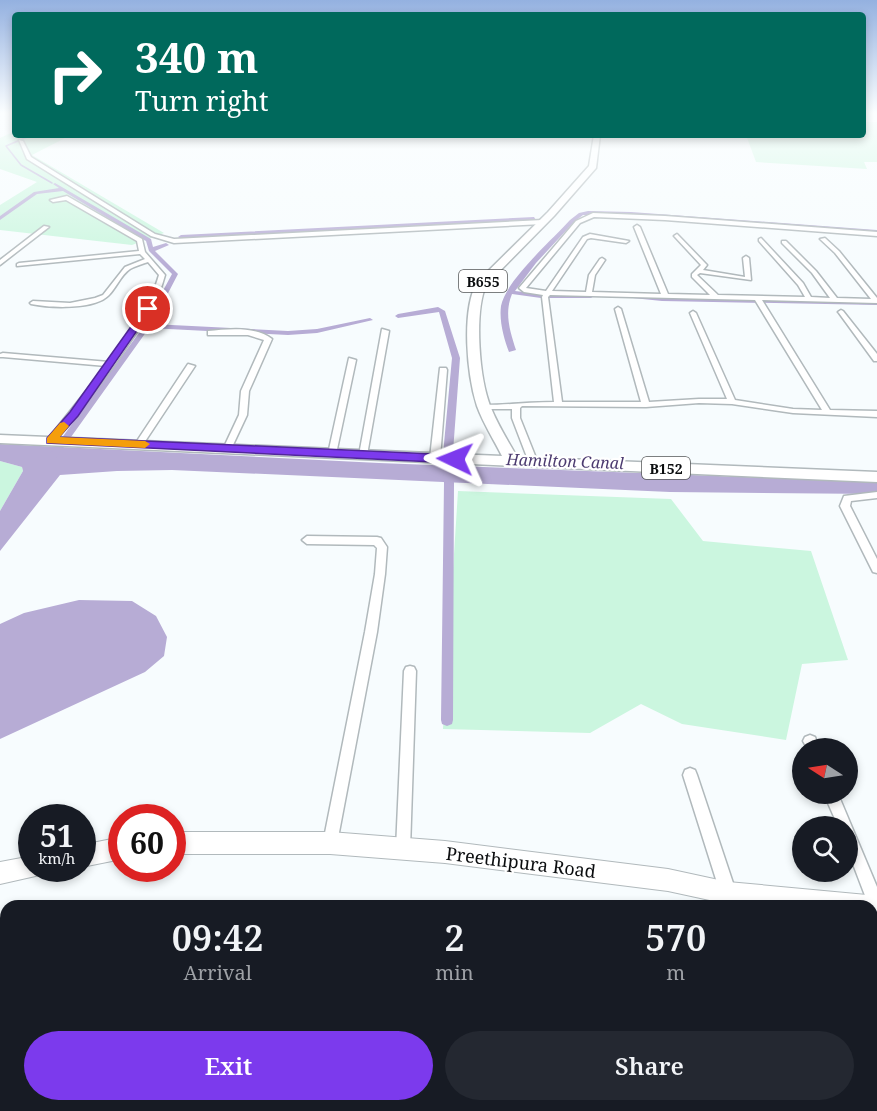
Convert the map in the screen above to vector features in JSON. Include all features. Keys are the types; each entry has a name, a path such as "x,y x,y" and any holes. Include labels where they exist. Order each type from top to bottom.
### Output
{"main road":[{"name":"B655","path":"512,461 484,407 481,394 472,313 474,295 481,284 539,226 593,165"},
{"name":"B152","path":"0,439 228,447 332,454 877,477"}],"street":[{"path":"40,165 153,235 174,241 515,224 539,226"},
{"path":"52,441 140,322 162,282 162,275 142,252 140,240 119,231 87,210 75,206 67,198 53,200"},
{"path":"876,301 758,300 588,293 546,295 522,288 578,222 593,215 665,218 877,234"},
{"path":"0,263 4,257 46,227"},
{"path":"637,227 665,295"},
{"path":"558,404 546,295 585,238 590,236 626,241"},
{"path":"677,236 704,265 694,275 716,297"},
{"path":"823,239 837,252 876,301"},
{"path":"761,240 801,284 809,299"},
{"path":"784,243 814,272 834,299"},
{"path":"18,264 142,252"},
{"path":"700,271 749,279 746,258"},
{"path":"33,303 71,304 100,298 105,296 127,268 149,260"},
{"path":"588,293 592,275 602,260"},
{"path":"758,300 828,413"},
{"path":"618,309 646,405"},
{"path":"841,312 877,359"},
{"path":"693,313 732,402"},
{"path":"363,455 385,331"},
{"path":"211,333 254,334 268,339 245,391 243,415 228,447"},
{"path":"3,355 110,364"},
{"path":"332,454 352,360"},
{"path":"139,444 191,366"},
{"path":"436,458 443,370"},
{"path":"484,407 516,406 526,403 646,405 699,401 732,402 793,411 877,414"},
{"path":"516,406 516,418 533,463"},
{"path":"877,495 847,498 845,506 877,569"},
{"path":"307,540 377,541 382,547 371,632 330,843"},
{"path":"403,849 410,671"},
{"path":"690,775 728,893"},
{"name":"Preethipura Road","path":"186,843 330,843 403,849 669,880 728,893 803,900"},
{"path":"858,859 874,900"},
{"path":"0,873 18,870"}],"green space":[{"path":"0,165 49,165 164,233 132,245 0,230 0,205 37,182 0,169"},
{"path":"801,165 865,165 867,169"},
{"path":"0,461 22,467 23,471 0,511"},
{"path":"458,491 671,499 703,541 811,551 848,660 802,664 786,740 682,724 641,704 590,733 443,729"}],"shaded area":[{"path":"0,444 379,463 877,482 877,494 670,492 172,470 117,471 60,475 0,551 0,511 23,471 22,467 0,461"},
{"path":"79,600 132,601 156,616 167,637 164,656 145,672 0,739 0,624 24,613"}],"waterway":[{"path":"21,165 52,183"},
{"path":"55,184 64,189"},
{"path":"0,218 36,193 64,189"},
{"path":"64,189 149,240 151,250"},
{"path":"512,350 504,316 508,296 534,262 581,214 631,214 877,232"},
{"path":"181,237 534,219"},
{"path":"151,250 166,245"},
{"path":"147,326 175,274 151,250"},
{"path":"511,292 541,296 591,296"},
{"path":"625,296 662,299 877,303"},
{"path":"398,316 438,309 442,311 456,358 447,465 449,483 447,720"},
{"path":"147,326 288,333 317,331 370,320"},
{"path":"53,456 147,326"}],"slow traffic":[{"path":"64,426 51,441 145,444"}],"route":[{"path":"148,309 74,414 51,441 228,447 455,459"}],"water label":[{"name":"Hamilton Canal","path":"565,461"}]}
